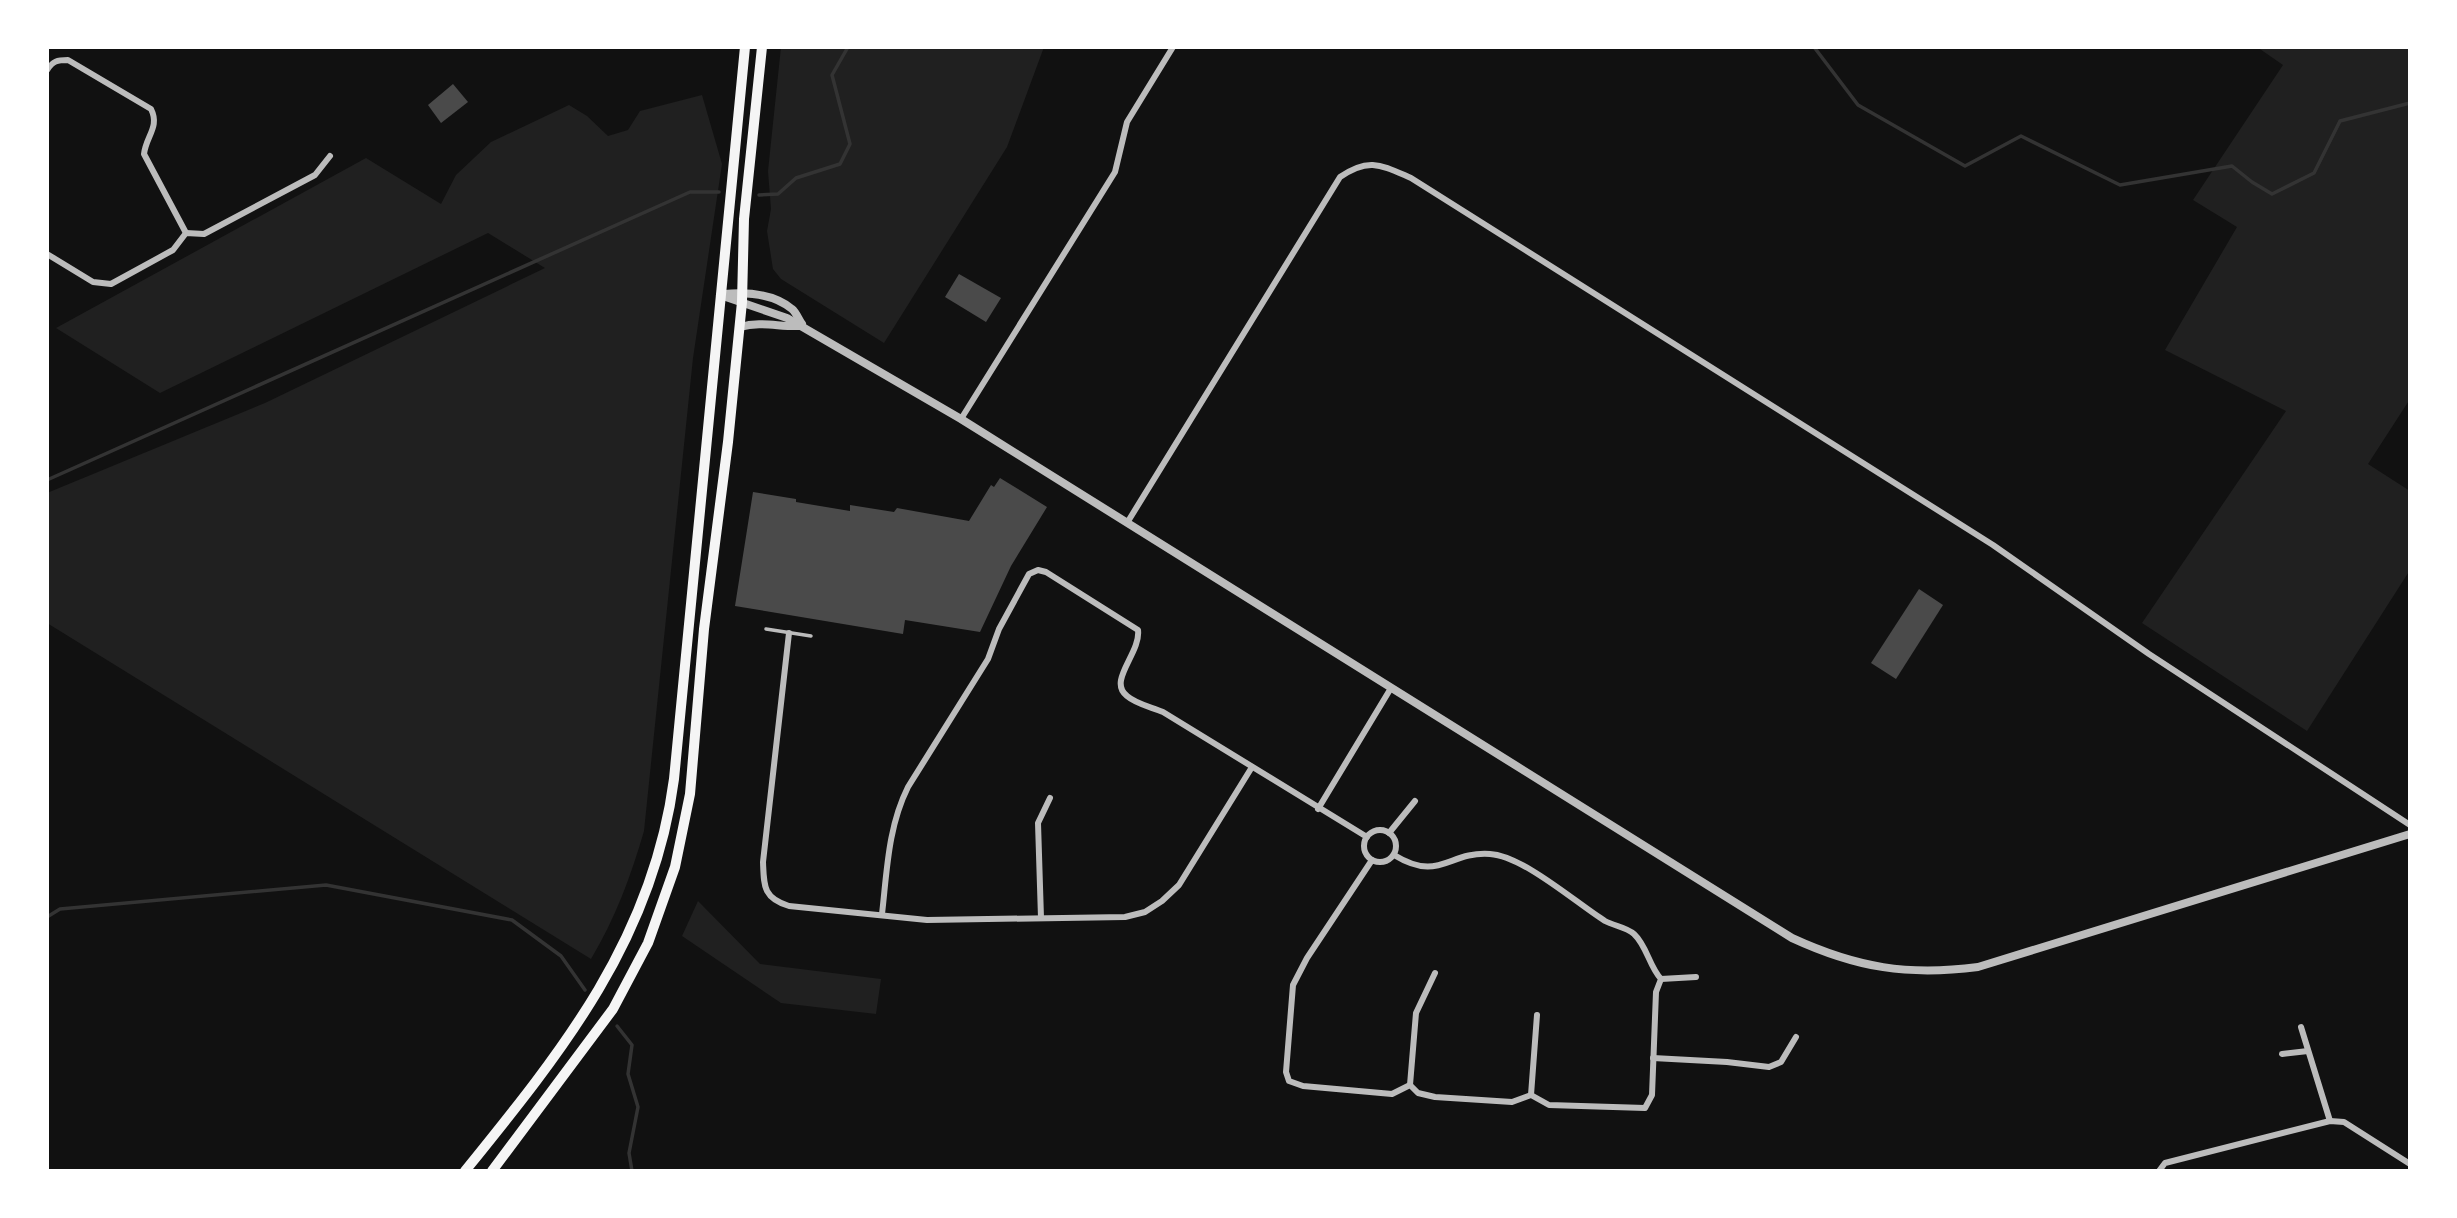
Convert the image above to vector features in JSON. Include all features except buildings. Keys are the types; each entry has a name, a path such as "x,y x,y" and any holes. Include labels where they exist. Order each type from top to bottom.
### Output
{"main road":[{"path":"465,1171 553,1060 589,1007 632,925 659,854 672,798 745,47"},
{"path":"492,1171 613,1009 648,943 675,867 690,794 704,629 740,327 744,219 762,47"}],"street":[{"path":"961,419 1115,172 1127,122 1173,47"},
{"path":"47,71 51,64 58,60 68,60 152,109 156,118 155,128 145,146 144,154 186,233"},
{"path":"186,233 204,234 315,174 330,156"},
{"path":"1127,523 1340,177 1357,165 1382,165 1411,178 1993,545 2149,654 2410,825"},
{"path":"47,254 93,282 111,284 173,250 186,233"},
{"path":"720,295 764,296 792,309 803,326 961,419 1793,938 1858,964 1942,972 1978,967 2410,834"},
{"path":"740,327 759,323 784,327 803,326"},
{"path":"882,914 892,827 898,807 988,659 999,629 1029,574 1038,569 1138,630 1136,649 1119,683 1129,698 1163,712 1367,837"},
{"path":"789,633 763,862 767,893 776,902 789,906 927,920 1125,918 1145,912 1179,885 1252,767"},
{"path":"1318,809 1391,688"},
{"path":"1041,918 1038,823 1050,798"},
{"path":"1389,833 1415,801"},
{"path":"1375,831 1389,833 1395,840 1394,855 1386,861 1372,860 1365,852 1364,842 1367,837 1375,831"},
{"path":"1394,855 1415,866 1426,868 1482,854 1513,859 1608,923 1633,933 1661,979"},
{"path":"1372,860 1307,958 1293,985 1286,1072 1289,1081 1303,1086 1392,1094 1410,1085"},
{"path":"1435,973 1416,1013 1410,1085 1418,1093 1435,1097 1512,1102 1531,1095 1549,1105 1637,1109 1644,1108 1652,1095 1656,992 1661,979"},
{"path":"1661,979 1696,977"},
{"path":"1531,1095 1536,1015"},
{"path":"2301,1027 2330,1121"},
{"path":"1653,1058 1769,1067 1781,1062 1796,1037"},
{"path":"2282,1054 2308,1051"},
{"path":"2159,1171 2165,1163 2330,1121 2344,1122 2410,1164"}],"lane":[{"path":"766,629 811,636"}],"shaded area":[{"path":"781,47 1044,47 1007,147 884,343 781,279 773,269 767,231 771,209 768,171"},
{"path":"2257,47 2410,47 2410,399 2368,464 2410,491 2410,570 2307,731 2142,623 2286,411 2165,350 2237,227 2193,200 2283,65"},
{"path":"702,95 722,164 693,358 644,831 622,897 591,959 47,623 47,493 265,403 545,268 488,233 160,393 56,328 366,158 441,204 456,175 491,142 569,105 587,116 608,136 628,130 640,111"},
{"path":"698,901 760,964 881,979 876,1014 781,1003 682,936"}],"waterway":[{"path":"759,195 778,194 796,178 840,164 850,144 832,75 848,47"},
{"path":"1814,47 1858,105 1965,166 2021,136 2120,185 2232,166 2272,194 2314,173 2340,121 2410,103"},
{"path":"47,480 690,192 719,192"},
{"path":"47,917 60,909 326,885 512,920 561,956 585,990"},
{"path":"617,1026 632,1045 628,1074 638,1107 629,1153 632,1171"}]}
